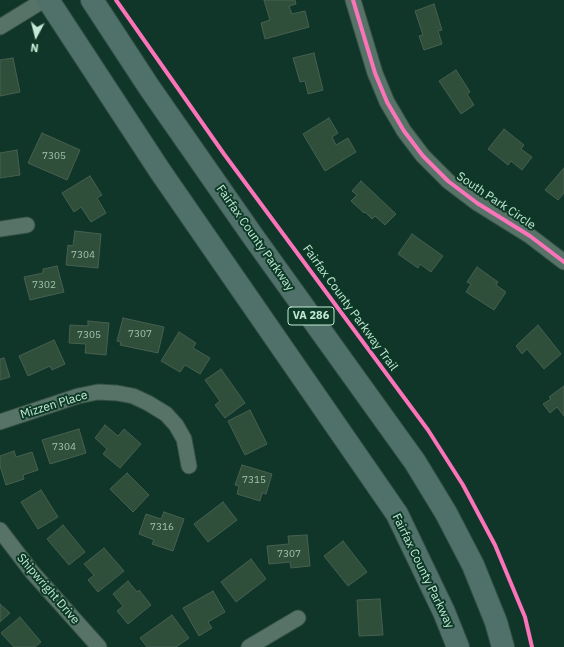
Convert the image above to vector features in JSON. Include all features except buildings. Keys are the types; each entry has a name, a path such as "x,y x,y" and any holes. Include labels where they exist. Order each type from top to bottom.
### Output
{"highway":[{"name":"Fairfax County Parkway","path":"48,0 160,171 397,514 444,612 458,647"},
{"name":"Fairfax County Parkway","path":"92,0 149,87 248,229 415,462 446,513 474,565 503,647"}],"street":[{"path":"0,27 44,0"},
{"name":"South Park Circle","path":"353,0 375,72 387,102 404,131 424,156 448,180 465,194 530,236 564,262"},
{"path":"0,230 27,225"},
{"name":"Mizzen Place","path":"0,422 78,396 98,392 133,396 154,406 166,414 176,425 184,439 189,466"},
{"name":"Shipwright Drive","path":"0,530 32,572 99,647"},
{"path":"249,647 298,618"}],"cycle path":[{"name":"Fairfax County Parkway Trail","path":"116,0 224,154 428,430 463,485 495,545 525,617 532,647"},
{"path":"353,0 375,73 387,102 404,131 423,156 448,181 477,203 530,236 564,262"}]}
